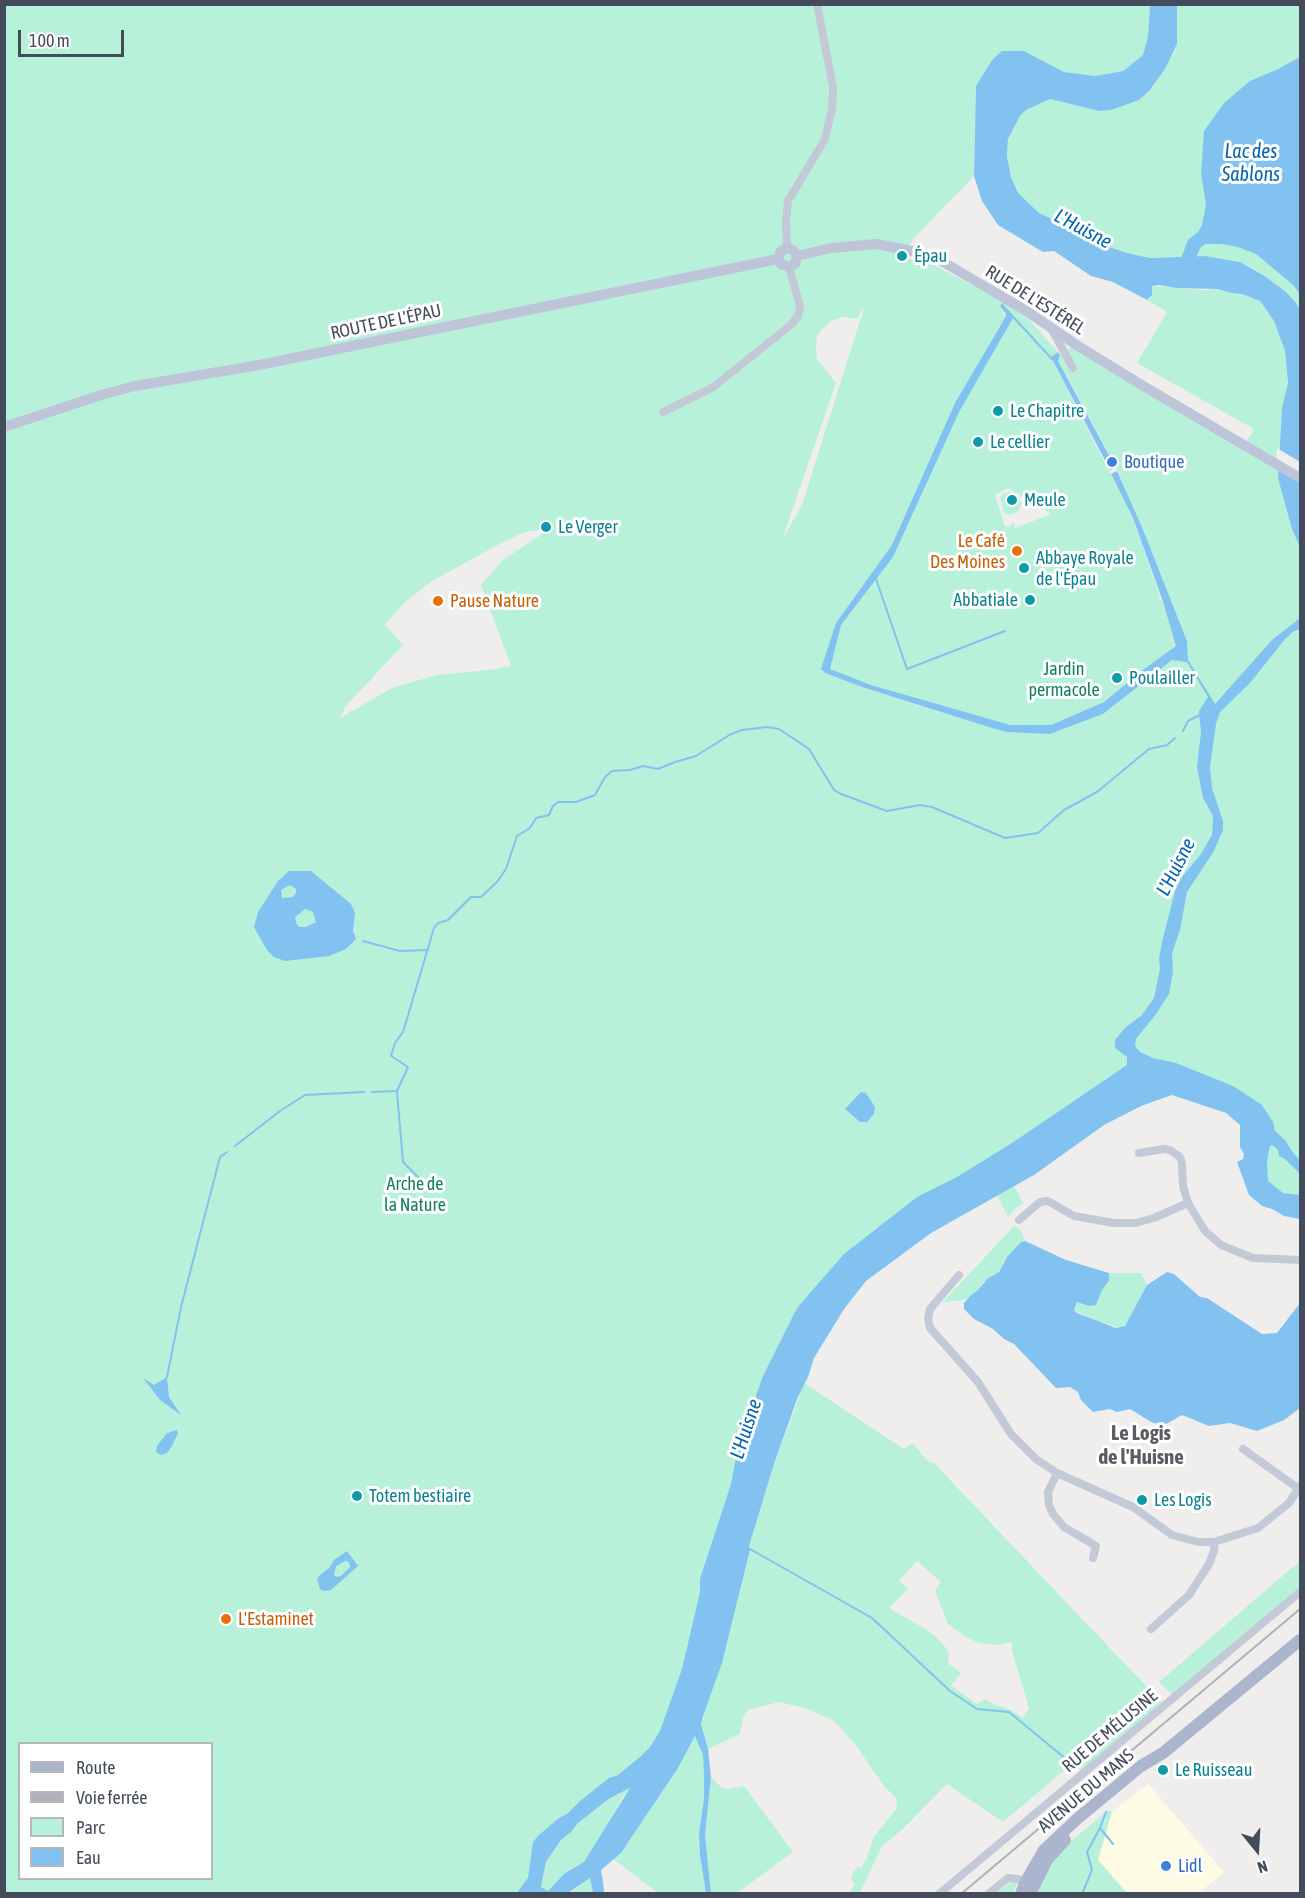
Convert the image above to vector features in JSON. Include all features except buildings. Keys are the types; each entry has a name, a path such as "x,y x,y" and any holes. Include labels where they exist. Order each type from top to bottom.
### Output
{"main road":[{"name":"AVENUE DU MANS","path":"1025,1890 1058,1847 1150,1769 1163,1753 1300,1640"}],"street":[{"path":"787,248 788,201 825,139 832,109 833,87 818,4"},
{"name":"RUE DE L'ESTÉREL","path":"797,256 831,248 876,244 938,259 1025,310 1084,350 1300,478"},
{"path":"787,248 793,249 797,256 795,264 789,267 781,264 778,259 781,250 787,248"},
{"name":"ROUTE DE L'ÉPAU","path":"4,428 119,390 259,365 778,259"},
{"path":"663,412 711,388 792,324 798,316 800,306 789,267"},
{"path":"1050,327 1073,368"},
{"path":"1139,1153 1164,1149 1180,1157 1183,1186 1188,1203 1205,1232 1221,1245 1253,1258 1300,1260"},
{"path":"1019,1220 1040,1202 1048,1201 1074,1216 1114,1223 1135,1223 1154,1218 1188,1203"},
{"path":"959,1275 930,1309 928,1319 930,1328 978,1382 1011,1434 1036,1459 1057,1473 1133,1507 1172,1535 1198,1542 1214,1542 1258,1528 1289,1503 1300,1488 1243,1449"},
{"path":"1057,1473 1048,1492 1053,1514 1064,1527 1096,1546 1093,1558"},
{"path":"1151,1629 1189,1595 1209,1564 1214,1551 1214,1542"},
{"name":"RUE DE MÉLUSINE","path":"939,1893 1300,1592"},
{"path":"988,1893 1008,1878 1018,1879 1025,1890"}],"shaded area":[{"path":"1148,1784 1224,1872 1199,1893 1127,1893 1098,1860 1112,1812"}],"green space":[{"name":"Arche de la Nature","path":"5,5 1150,5 1148,36 1143,55 1123,71 1095,76 1064,72 1024,51 992,60 976,86 974,176 916,236 900,257 934,265 1002,301 1000,306 1006,318 991,343 1013,318 1003,305 1006,302 1024,314 1058,352 1051,357 1133,518 1176,647 1144,669 1104,702 1051,725 1007,725 871,685 832,671 825,673 995,729 1050,734 1103,714 1172,660 1179,660 1187,641 1142,527 1116,468 1114,465 1110,467 1107,461 1111,458 1058,361 1058,357 1075,344 1244,445 1254,429 1137,363 1167,312 1147,300 1151,298 1152,286 1218,289 1260,301 1274,321 1285,351 1300,521 1300,1205 1270,1199 1256,1126 1184,1087 1092,1112 820,1310 684,1713 621,1782 556,1836 531,1893 5,1894","holes":["864,308 802,505 782,540 836,383 817,359 817,337 831,321 842,317 858,319","1008,488 1039,506 1051,514 1015,528 1013,523 1008,527 1005,526 995,495","551,528 503,560 481,585 511,666 437,675 392,688 340,718 345,707 403,645 385,625 404,603 432,581 507,540 525,532"]},
{"path":"1177,5 1300,5 1300,310 1286,292 1265,275 1240,262 1205,256 1150,258 1098,243 1039,213 1018,193 1011,177 1007,156 1008,139 1020,116 1026,110 1050,99 1099,111 1139,100 1149,91 1177,44"},
{"path":"1010,492 1019,497 1021,506 1017,512 1009,515 1004,513 1000,497"},
{"path":"1014,1186 1023,1203 1008,1217 997,1195"},
{"path":"1014,1226 1020,1229 1025,1241 1021,1242 1004,1261 999,1272 982,1283 978,1290 967,1299 942,1303"},
{"path":"1109,1273 1141,1273 1147,1285 1125,1326 1120,1328 1092,1319 1074,1310 1077,1301 1089,1306 1096,1305 1102,1290 1109,1281"},
{"path":"804,1383 904,1449 912,1443 930,1463 933,1462 1163,1704 1081,1771 1078,1766 1067,1768 1003,1822 947,1784 904,1828 882,1846 859,1894 849,1893 855,1885 851,1879 853,1873 858,1867 861,1868 867,1858 873,1838 896,1809 897,1799 883,1785 855,1744 834,1721 808,1709 779,1702 748,1710 743,1718 740,1734 708,1749 701,1724 722,1663 750,1551 749,1546 774,1464","holes":["917,1561 941,1582 935,1591 948,1624 979,1643 996,1645 1012,1642 1012,1651 1029,1708 1023,1718 985,1699 977,1704 951,1686 961,1673 948,1663 949,1654 946,1648 924,1628 889,1608 908,1589 899,1581"]},
{"path":"1300,1561 1300,1588 1173,1695 1159,1682"},
{"path":"697,1736 703,1755 704,1765 704,1798 699,1833 706,1893 658,1893 613,1859 621,1853 678,1768"},
{"path":"711,1777 722,1788 744,1786 793,1852 737,1893 711,1893 705,1835"},
{"path":"630,1788 622,1798 608,1827 583,1863 565,1873 548,1891 541,1887 546,1862 561,1840 578,1823 610,1798"},
{"path":"1108,1810 1112,1812 1098,1860 1127,1893 1037,1894 1047,1871 1070,1842"},
{"path":"590,1877 593,1893 568,1894 577,1888"},
{"path":"1014,1880 1017,1884 1013,1893 995,1894"}],"water":[{"path":"1150,5 1177,5 1177,44 1165,69 1149,91 1139,100 1111,110 1099,111 1050,99 1026,110 1020,116 1008,139 1007,156 1011,177 1018,193 1039,213 1095,239 1098,243 1150,258 1205,256 1240,262 1265,276 1296,303 1300,310 1300,547 1292,529 1278,478 1282,408 1288,383 1285,351 1274,321 1260,301 1218,289 1176,288 1159,285 1152,286 1152,295 1147,300 1113,282 1091,276 1054,251 1043,252 998,225 982,201 974,176 976,86 992,60 1002,51 1024,51 1064,72 1095,76 1123,71 1143,55 1148,36"},
{"name":"Lac des Sablons","path":"1300,57 1300,294 1293,285 1256,254 1238,247 1222,244 1194,244 1193,242 1202,225 1206,205 1201,173 1204,131 1224,103 1250,81"},
{"name":"L'Huisne","path":"1004,301 1006,302 1003,305 1013,318 959,412 893,557 841,625 830,669 871,685 1010,725 1051,725 1104,702 1176,646 1133,518 1111,474 1117,471 1187,641 1188,660 1215,704 1272,640 1300,618 1300,629 1285,639 1250,683 1220,712 1210,767 1212,788 1223,821 1223,830 1214,851 1187,892 1180,930 1172,953 1173,972 1169,994 1136,1039 1135,1046 1140,1052 1153,1058 1176,1063 1233,1086 1262,1105 1273,1122 1275,1131 1300,1160 1300,1174 1279,1156 1275,1147 1270,1146 1267,1161 1268,1181 1283,1193 1300,1195 1300,1219 1284,1216 1262,1206 1249,1195 1237,1162 1243,1159 1244,1154 1240,1147 1240,1125 1226,1113 1172,1095 1141,1106 1104,1125 1034,1175 931,1233 866,1281 844,1309 814,1358 797,1399 749,1546 750,1550 722,1663 703,1716 701,1724 708,1749 711,1777 705,1835 711,1893 706,1893 700,1855 699,1833 704,1798 704,1774 703,1755 695,1736 678,1768 621,1853 601,1870 603,1893 593,1893 590,1878 568,1893 516,1894 528,1878 533,1842 539,1835 609,1778 618,1775 640,1757 650,1747 660,1731 682,1669 700,1592 700,1579 731,1484 738,1447 763,1376 797,1308 844,1254 917,1197 957,1177 1012,1143 1127,1065 1127,1057 1115,1048 1115,1040 1126,1027 1142,1015 1154,998 1162,942 1175,891 1181,878 1201,854 1212,835 1213,816 1203,798 1197,767 1201,732 1199,711 1208,697 1187,662 1172,660 1103,714 1050,734 1007,732 995,729 862,687 825,673 821,669 836,623 892,545 955,403 1005,318 1006,314 1000,306","holes":["630,1788 584,1862 565,1873 548,1891 541,1887 546,1862 561,1840 578,1823 610,1798"]},
{"path":"1058,352 1060,355 1058,361 1111,459 1107,461 1110,467 1114,465 1116,468 1110,470 1051,357"},
{"path":"289,871 311,871 351,904 355,913 353,931 356,939 346,949 329,956 285,961 274,957 267,950 254,927 258,912 278,881","holes":["290,885 296,889 296,893 293,897 282,898 281,890","305,909 313,912 316,922 306,927 299,927 295,917"]},
{"path":"861,1092 866,1093 875,1107 874,1114 867,1122 860,1122 845,1109"},
{"path":"1025,1241 1066,1260 1109,1273 1109,1281 1102,1290 1096,1305 1089,1306 1077,1302 1074,1310 1116,1328 1125,1326 1147,1285 1167,1272 1174,1274 1200,1297 1207,1298 1262,1334 1277,1333 1300,1303 1300,1408 1284,1420 1257,1431 1230,1423 1209,1426 1182,1415 1166,1424 1153,1423 1130,1409 1117,1412 1110,1409 1093,1412 1081,1400 1078,1392 1070,1387 1056,1388 1014,1344 974,1319 964,1309 964,1303 970,1296 987,1279 999,1272 1007,1257 1021,1242"},
{"path":"167,1377 169,1397 181,1415 160,1400 143,1378 154,1385"},
{"path":"177,1430 178,1433 167,1453 161,1455 156,1452 157,1446 167,1433"},
{"path":"347,1551 358,1566 331,1590 324,1591 320,1589 317,1579 334,1560","holes":["345,1561 349,1562 350,1567 341,1576 336,1577 334,1575 336,1566"]}],"pier":[{"path":"1277,448 1300,462 1300,482 1276,468"}],"waterway":[{"path":"1184,270 1194,244 1208,233"},
{"path":"1003,306 1052,359"},
{"path":"876,579 907,669 1005,631"},
{"path":"1183,731 1188,721 1202,714"},
{"path":"372,1092 397,1091 408,1067 391,1056 395,1043 403,1032 434,928 438,923 448,920 471,897 481,897 497,882 506,869 517,836 530,828 536,818 549,815 553,806 558,802 576,802 595,795 605,777 612,771 630,770 643,766 658,769 696,756 731,734 742,730 767,727 779,729 809,749 834,790 841,794 887,811 920,805 932,807 1005,838 1038,833 1064,810 1097,792 1149,749 1167,745 1175,738"},
{"path":"363,941 400,951 428,950"},
{"path":"235,1146 305,1095 364,1092"},
{"path":"397,1092 403,1162 419,1178"},
{"path":"167,1377 181,1307 220,1157 227,1152"},
{"path":"750,1549 872,1618 950,1691 977,1709 1009,1712 1072,1764"},
{"path":"1106,1812 1100,1828 1113,1844"},
{"path":"1082,1894 1092,1870 1087,1852 1100,1828"}],"railway":[{"path":"961,1894 1300,1609"}],"place":[{"name":"Épau","path":"902,256"},
{"name":"Le Chapitre","path":"998,411"},
{"name":"Le cellier","path":"978,442"},
{"name":"Boutique","path":"1112,462"},
{"name":"Meule","path":"1012,500"},
{"name":"Le Verger","path":"546,527"},
{"name":"Le Café Des Moines","path":"1017,551"},
{"name":"Abbaye Royale de l'Épau","path":"1024,568"},
{"name":"Abbatiale","path":"1030,600"},
{"name":"Pause Nature","path":"438,601"},
{"name":"Poulailler","path":"1117,678"},
{"name":"Totem bestiaire","path":"357,1496"},
{"name":"Les Logis","path":"1142,1500"},
{"name":"L'Estaminet","path":"226,1619"},
{"name":"Le Ruisseau","path":"1163,1770"},
{"name":"Lidl","path":"1166,1866"}],"district":[{"name":"Le Logis de l'Huisne","path":"1141,1445"}],"park label":[{"name":"Jardin permacole","path":"1064,679"}]}
